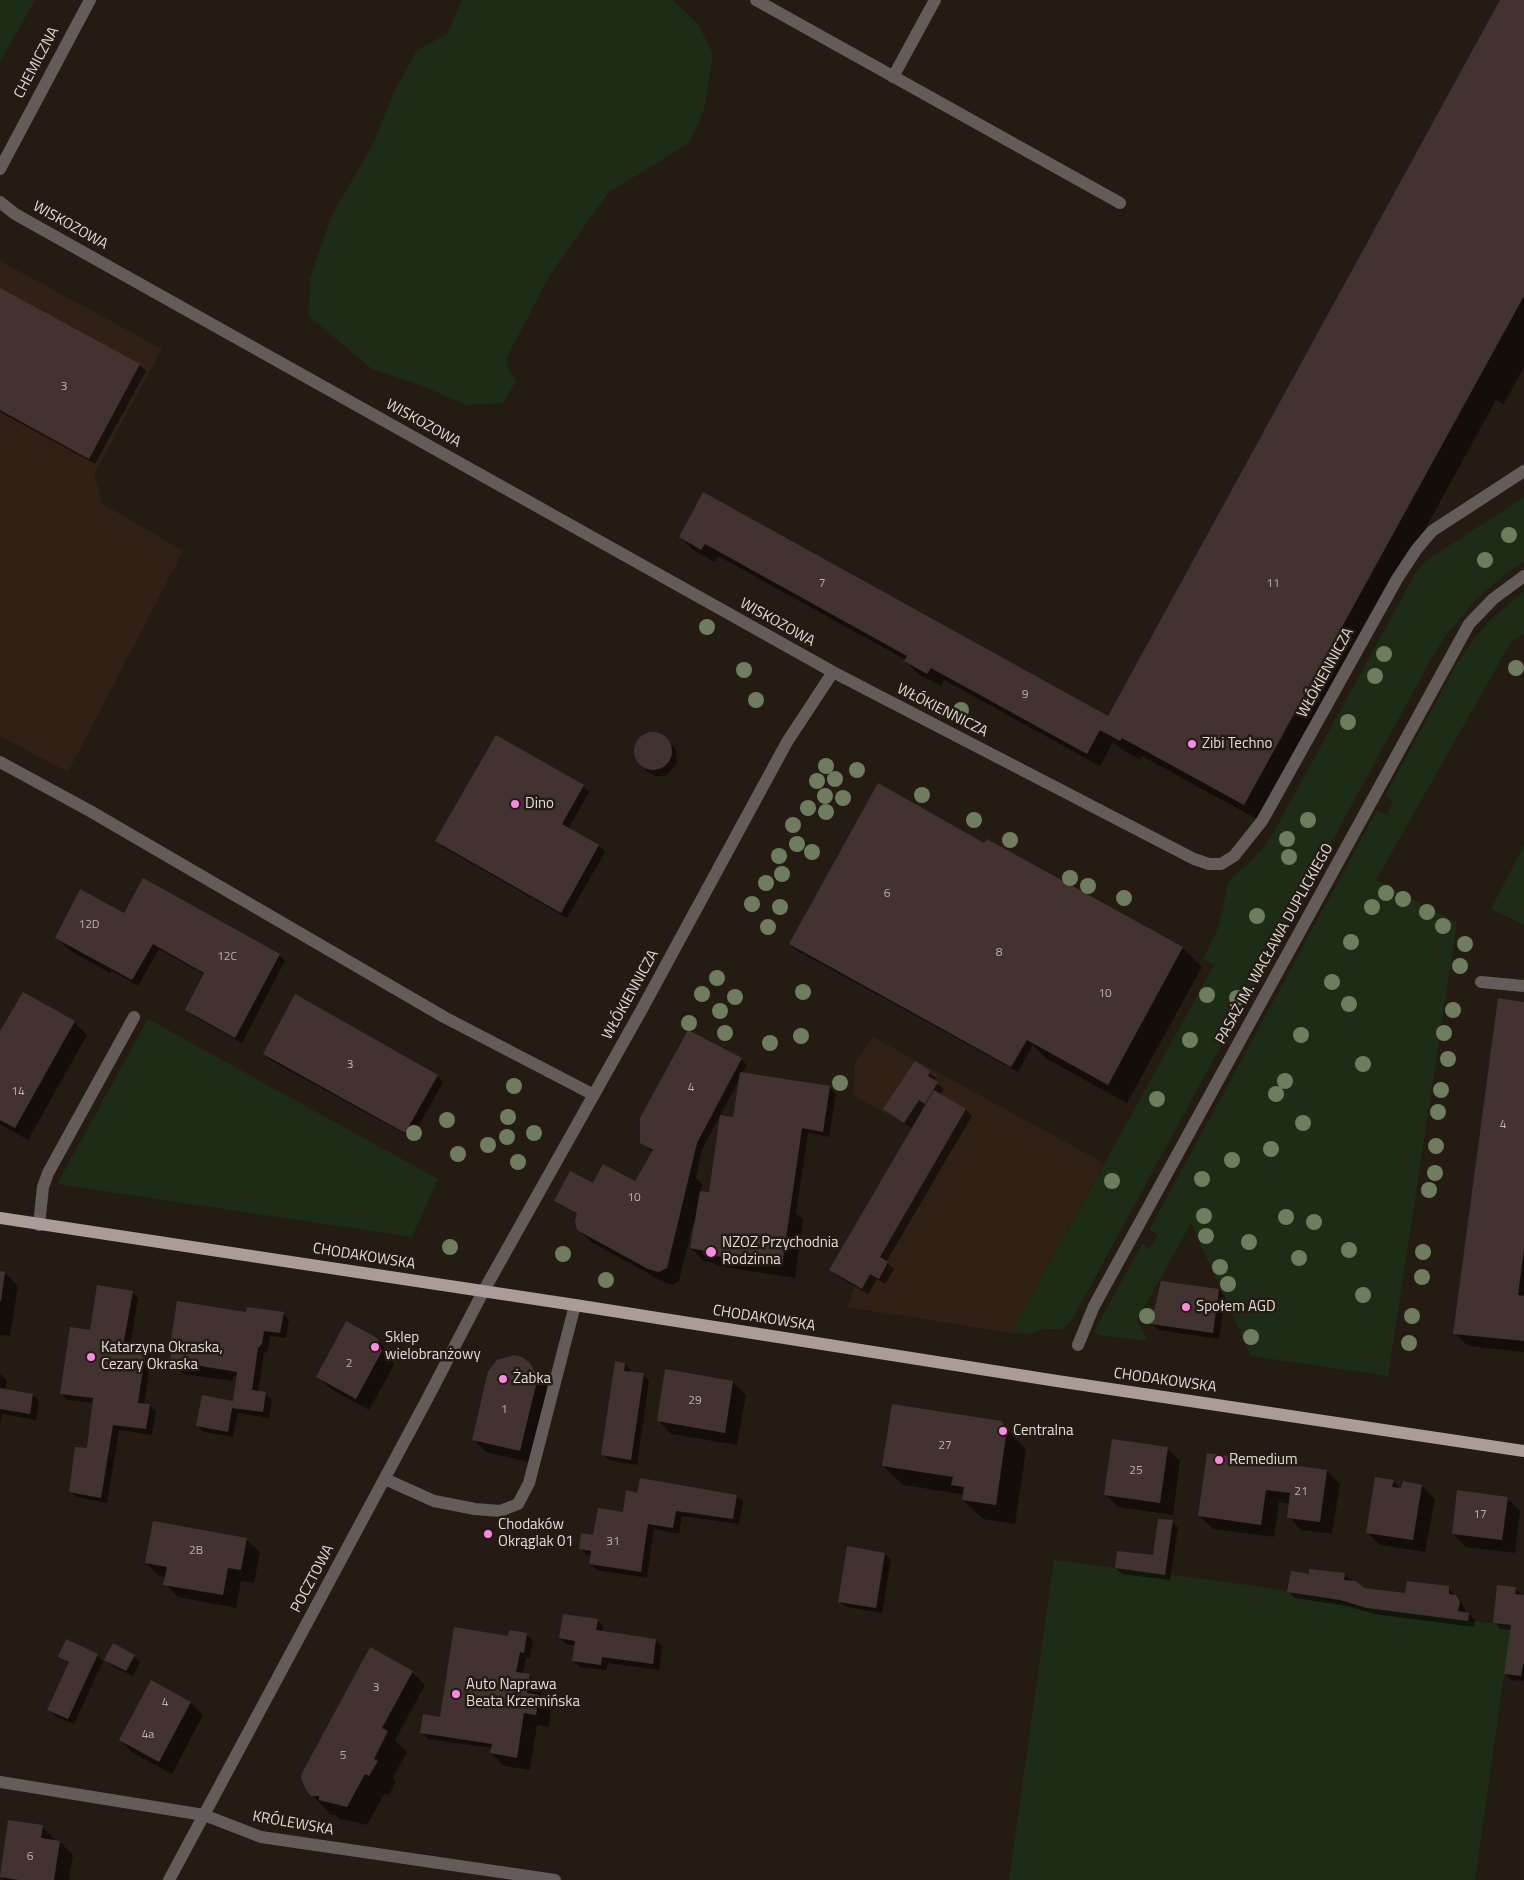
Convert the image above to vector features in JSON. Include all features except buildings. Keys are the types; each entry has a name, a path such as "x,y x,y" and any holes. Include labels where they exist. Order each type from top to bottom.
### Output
{"main road":[{"name":"CHODAKOWSKA","path":"0,1218 575,1305 1067,1383 1524,1450"}],"street":[{"name":"CHEMICZNA","path":"0,169 90,0"},
{"path":"756,0 1120,203"},
{"path":"893,77 936,0"},
{"name":"WISKOZOWA","path":"0,202 15,214 832,672"},
{"name":"WŁÓKIENNICZA","path":"483,1292 594,1095 787,742 832,672 1194,859 1209,864 1221,864 1234,856 1262,821 1397,579 1416,550 1432,532 1524,471"},
{"name":"PASAŻ IM. WACŁAWA DUPLICKIEGO","path":"1078,1345 1094,1306 1469,624 1493,599 1524,576"},
{"path":"0,762 90,811 444,1017 594,1095"},
{"path":"1481,982 1524,986"},
{"path":"40,1225 43,1187 48,1173 134,1017"},
{"name":"POCZTOWA","path":"169,1880 385,1479 483,1292"},
{"path":"385,1479 434,1501 475,1509 500,1512 518,1504 529,1484 575,1305"},
{"name":"KRÓLEWSKA","path":"0,1782 204,1815 261,1837 555,1880"}],"shaded area":[{"path":"0,261 162,349 94,474 103,504 183,551 68,772 0,736"},
{"path":"873,1037 1104,1163 1011,1333 847,1307 912,1128 853,1095 855,1063"}],"green space":[{"path":"0,0 35,0 0,62"},
{"path":"462,0 673,0 698,24 713,54 704,110 689,143 608,193 550,275 506,359 508,369 516,381 503,403 466,405 425,387 372,369 309,316 310,278 332,215 373,144 393,94 417,50 447,34"},
{"path":"1524,497 1524,562 1505,574 1477,598 1444,638 1430,661 1073,1318 1063,1329 1044,1329 1028,1334 1011,1333 1214,965 1203,959 1216,933 1228,883 1232,877 1253,859 1271,837 1415,574 1422,564 1430,558"},
{"path":"1524,591 1524,634 1511,642 1376,880 1457,923 1388,1376 1251,1356 1191,1223 1137,1320 1148,1341 1098,1335 1094,1331 1142,1244 1150,1249 1158,1234 1149,1230 1377,810 1387,815 1393,801 1385,796 1456,665 1490,620"},
{"path":"1524,845 1524,925 1491,909"},
{"path":"148,1019 438,1179 412,1237 57,1184"},
{"path":"1054,1560 1256,1586 1367,1607 1511,1625 1475,1880 1009,1880"}],"place":[{"name":"Zibi Techno","path":"1192,744"},
{"name":"Dino","path":"515,804"},
{"name":"NZOZ Przychodnia Rodzinna","path":"711,1252"},
{"name":"Społem AGD","path":"1186,1307"},
{"name":"Sklep wielobranżowy","path":"375,1347"},
{"name":"Katarzyna Okraska, Cezary Okraska","path":"91,1357"},
{"name":"Żabka","path":"503,1379"},
{"name":"Centralna","path":"1003,1431"},
{"name":"Remedium","path":"1219,1460"},
{"name":"Chodaków Okrąglak 01","path":"488,1534"},
{"name":"Auto Naprawa Beata Krzemińska","path":"456,1694"}]}
